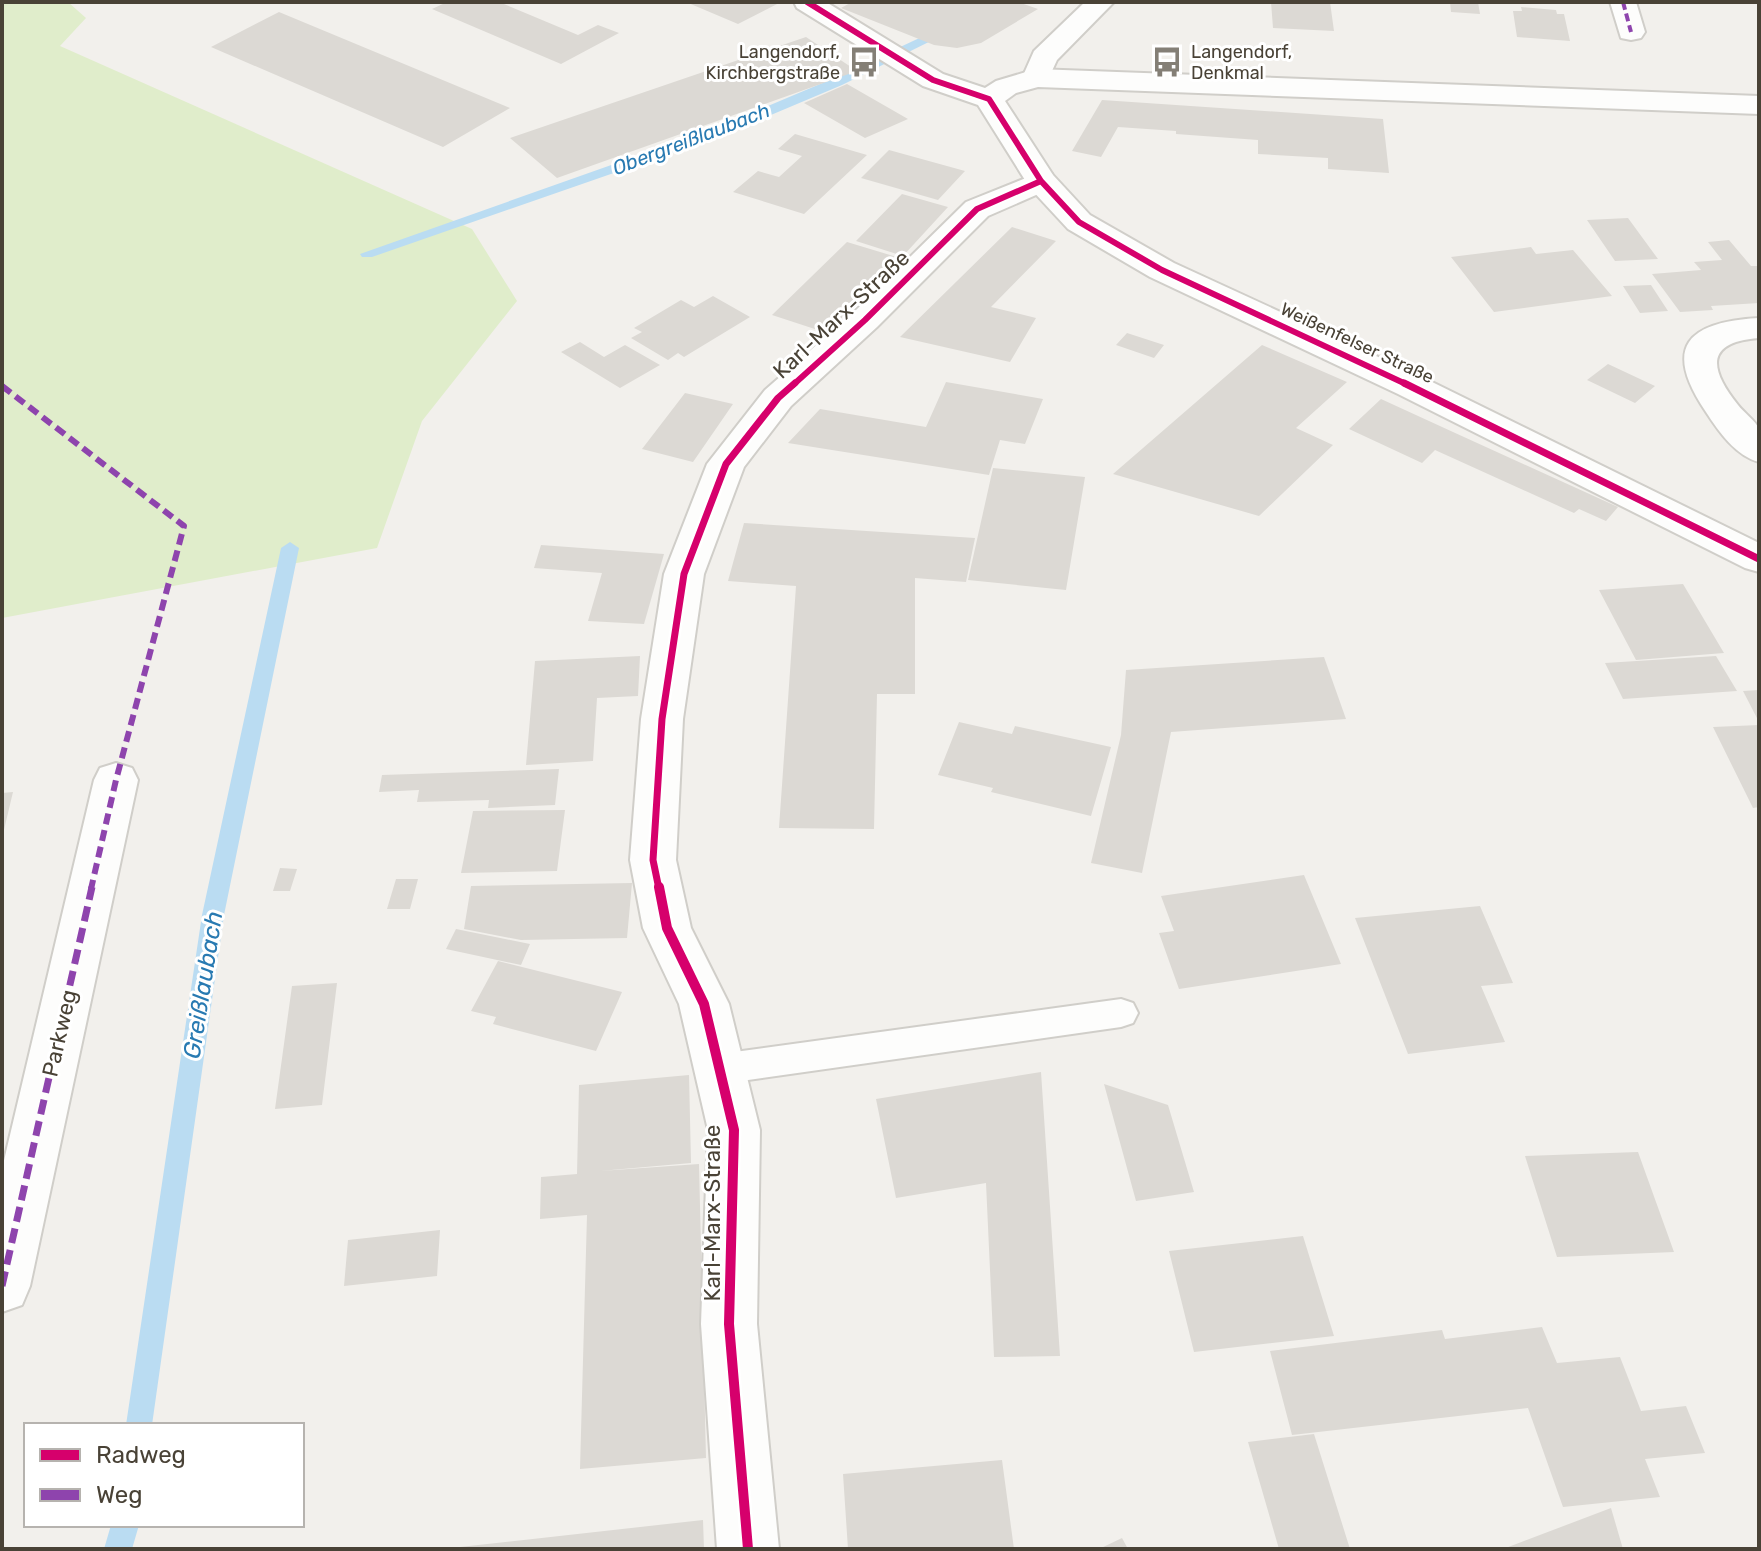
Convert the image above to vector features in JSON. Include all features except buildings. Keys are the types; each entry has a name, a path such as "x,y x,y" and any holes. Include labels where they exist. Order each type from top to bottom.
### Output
{"street":[{"path":"807,2 933,80 989,99 1006,87 1036,78 1759,105"},
{"path":"1036,78 1044,57 1101,2"},
{"path":"1623,2 1631,32"},
{"name":"Weißenfelser Straße","path":"989,99 1041,181 1079,222 1162,270 1425,393 1759,559"},
{"name":"Karl-Marx-Straße","path":"748,1549 729,1324 734,1130 704,1004 667,928 653,860 662,719 684,574 726,464 778,398 865,320 977,209 1041,181"},
{"path":"1759,328 1738,329 1714,336 1703,348 1701,362 1702,376 1733,427 1759,450"},
{"name":"Parkweg","path":"2,1286 116,780"}],"lane":[{"path":"720,1069 1121,1013"}],"green space":[{"path":"2,2 68,2 86,18 60,46 472,229 517,301 422,421 377,548 2,618"}],"waterway":[{"name":"Obergreißlaubach","path":"367,254 721,131 837,82 949,29"},
{"name":"Greißlaubach","path":"139,1423 213,915 290,548"},
{"name":"Greißlaubach","path":"118,1549 124,1527"}],"marked path":[{"path":"1623,2 1631,32"},
{"path":"2,386 184,526 116,780 2,1286"}],"cycle path":[{"path":"807,2 933,80 989,99 1041,181 1079,222 1162,270 1411,386 1759,559"},
{"path":"748,1549 729,1324 734,1130 704,1004 667,928 653,860 662,719 684,574 726,464 778,398 865,320 977,209 1041,181"}],"place":[{"name":"Langendorf, Kirchbergstraße","path":"864,62"},
{"name":"Langendorf, Denkmal","path":"1167,62"}]}
